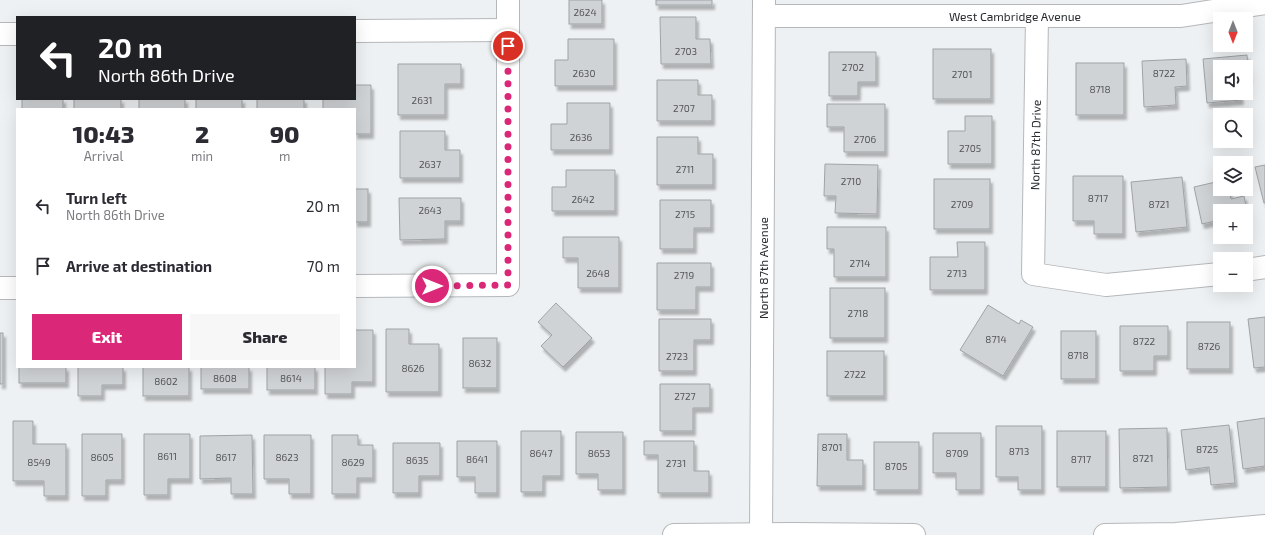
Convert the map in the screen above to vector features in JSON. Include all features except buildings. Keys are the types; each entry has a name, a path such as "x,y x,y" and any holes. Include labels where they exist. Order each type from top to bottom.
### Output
{"street":[{"path":"356,286 508,285 508,0"},
{"name":"West Cambridge Avenue","path":"764,8 1037,16 1181,16 1265,3"},
{"name":"North 87th Avenue","path":"761,534 764,8"},
{"name":"North 87th Drive","path":"1037,16 1033,274 1106,285 1213,275"},
{"path":"356,31 508,30"},
{"path":"0,34 16,34"},
{"path":"1253,269 1265,267"},
{"path":"0,288 16,288"},
{"path":"1105,535 1176,534 1265,526"},
{"path":"674,535 914,535"}],"route":[{"path":"432,286 508,285 508,46"}]}
